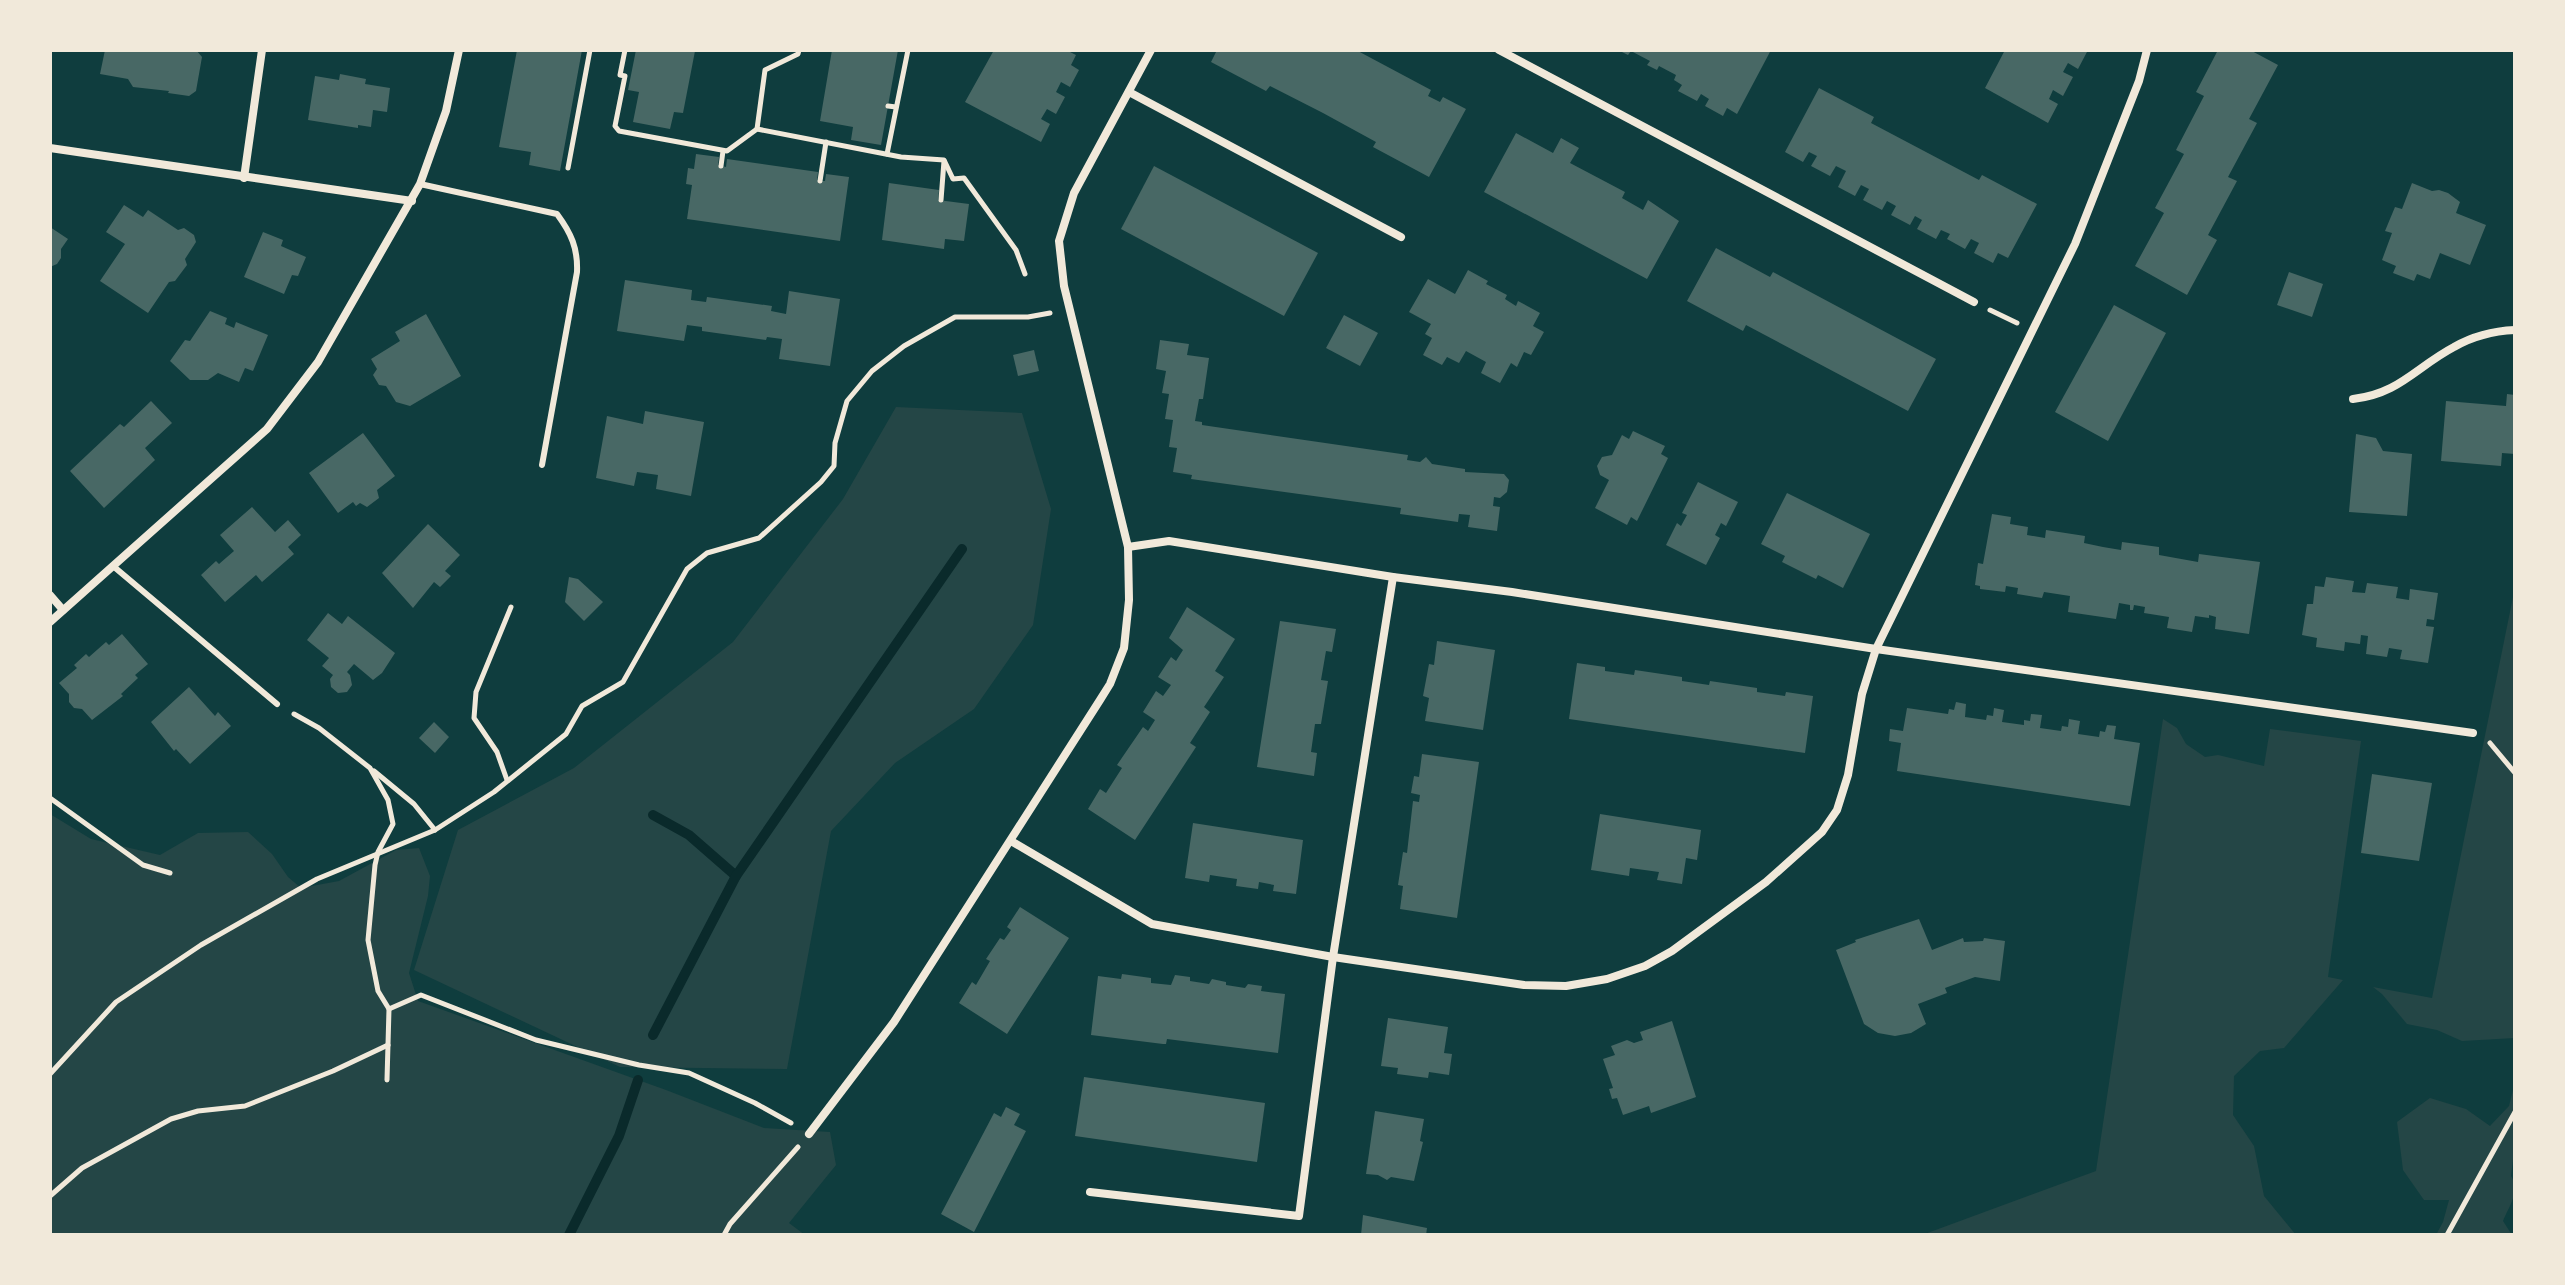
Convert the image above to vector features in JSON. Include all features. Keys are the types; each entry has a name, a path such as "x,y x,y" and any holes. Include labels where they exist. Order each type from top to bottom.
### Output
{"street":[{"path":"244,178 262,50"},
{"path":"50,622 267,429 318,362 420,184 446,111 459,50"},
{"path":"809,1134 894,1022 1110,684 1124,648 1129,600 1128,547 1064,286 1059,241 1074,193 1151,50"},
{"path":"1499,50 1974,302"},
{"path":"1011,841 1152,924 1333,957 1524,985 1566,986 1607,979 1659,959 1766,882 1822,832 1837,810 1848,775 1862,694 1876,649 2075,244 2139,81 2147,50"},
{"path":"1129,92 1401,237"},
{"path":"50,148 412,201"},
{"path":"2353,399 2375,397 2391,389 2453,347 2476,337 2515,330"},
{"path":"1128,547 1169,541 1876,649 2473,733"},
{"path":"1090,1192 1299,1216 1333,957 1393,577"},
{"path":"50,595 63,610"}],"lane":[{"path":"420,184 557,214 569,230 578,253 577,272 542,465"},
{"path":"113,566 277,704"}],"path":[{"path":"568,168 571,132 590,50"},
{"path":"625,50 620,75 625,76 626,85 615,126 619,131 723,151 757,129 765,70 798,54 799,50"},
{"path":"887,154 908,50"},
{"path":"888,106 896,107"},
{"path":"757,129 887,154 944,160"},
{"path":"820,181 826,142"},
{"path":"721,166 723,151"},
{"path":"941,200 944,160"},
{"path":"944,160 953,179 964,178 1016,250 1025,274"},
{"path":"1974,302 2032,331"},
{"path":"50,1074 116,1002 201,945 301,888 378,852 435,830 494,792 566,734 582,706 623,682 687,569 707,553 759,538 821,482 834,466 835,443 847,401 872,371 904,346 955,317 1028,317 1071,310"},
{"path":"507,780 497,752 474,718 476,692 511,607"},
{"path":"277,704 319,728 370,768 414,804 435,830"},
{"path":"2473,733 2485,738 2515,773"},
{"path":"370,768 388,800 393,824 378,852 368,940 378,991 389,1009 387,1080"},
{"path":"50,798 143,865 170,873"},
{"path":"389,1009 421,995 536,1040 639,1065 689,1073 755,1103 809,1134 730,1224 724,1235"},
{"path":"50,1196 82,1168 171,1119 198,1111 245,1106 388,1045"},
{"path":"2447,1235 2515,1112"}],"shaded area":[{"path":"896,407 1022,413 1051,509 1033,625 974,709 895,763 831,831 787,1069 620,1067 414,970 458,830 574,768 733,642 843,499"},
{"path":"2515,587 2515,1038 2462,1041 2437,1030 2407,1024 2373,987 2432,998"},
{"path":"2163,719 2177,728 2186,744 2205,757 2218,755 2264,766 2270,729 2361,741 2328,977 2343,980 2284,1048 2260,1051 2234,1076 2233,1115 2254,1146 2264,1196 2296,1235 1922,1235 2096,1171"},
{"path":"50,814 91,839 160,855 198,833 248,832 301,888 339,881 396,850 419,848 430,876 409,973 418,1001 764,1128 830,1132 836,1165 789,1223 805,1235 50,1235"},
{"path":"2515,1082 2515,1143 2511,1176 2515,1187 2503,1221 2512,1235 2436,1235 2449,1200 2424,1200 2403,1170 2397,1122 2430,1098 2466,1109 2490,1126 2509,1106"}],"building":[{"path":"105,50 196,50 202,57 196,91 189,96 133,87 128,79 100,74"},
{"path":"517,50 582,50 560,171 529,165 531,152 499,147"},
{"path":"636,50 695,51 683,113 674,112 670,129 633,122 639,92 628,90"},
{"path":"832,50 898,50 881,145 851,140 853,127 820,121"},
{"path":"994,50 1066,50 1076,55 1071,65 1079,70 1070,87 1061,82 1056,92 1065,97 1056,114 1047,109 1041,119 1050,124 1041,142 965,102"},
{"path":"1217,50 1356,50 1431,90 1428,96 1440,102 1443,97 1466,109 1429,177 1373,147 1376,142 1323,113 1270,86 1266,91 1211,62"},
{"path":"1618,50 1771,50 1737,114 1727,108 1723,116 1705,106 1709,99 1701,94 1697,101 1678,91 1682,85 1674,80 1676,75 1659,66 1657,70 1647,65 1650,61 1631,51 1628,55"},
{"path":"2005,50 2088,50 2078,69 2068,63 2063,72 2073,77 2063,96 2053,90 2049,99 2058,104 2048,123 1985,88"},
{"path":"2218,50 2250,50 2278,65 2249,119 2257,123 2228,177 2237,181 2208,235 2217,240 2187,295 2135,266 2164,213 2155,208 2184,154 2176,150 2204,96 2196,92"},
{"path":"340,74 366,79 365,84 390,88 387,112 373,110 371,127 358,125 358,128 308,120 315,76 339,80"},
{"path":"1819,88 1874,117 1871,123 1979,180 1982,175 2037,204 2008,258 1998,253 1993,263 1974,253 1979,243 1971,239 1965,249 1947,239 1950,234 1941,230 1936,239 1917,229 1922,220 1915,216 1910,225 1891,215 1896,206 1887,201 1882,210 1863,200 1869,189 1861,185 1855,196 1838,187 1846,171 1836,166 1830,176 1811,166 1817,156 1809,152 1803,162 1785,152"},
{"path":"1516,133 1553,153 1561,138 1579,148 1570,163 1625,192 1622,198 1643,210 1648,200 1679,221 1647,279 1484,192"},
{"path":"696,154 719,157 718,165 726,167 727,159 818,172 817,180 820,181 825,181 826,174 849,177 840,241 687,219 692,185 686,184 688,168 694,169"},
{"path":"1154,166 1318,253 1284,316 1121,229"},
{"path":"889,183 939,190 938,200 969,204 964,241 945,239 944,249 882,240"},
{"path":"2412,183 2448,193 2460,202 2456,213 2486,225 2470,265 2440,253 2430,279 2417,274 2414,281 2393,273 2396,266 2382,260 2392,233 2385,231 2395,207 2402,209"},
{"path":"124,205 143,217 148,210 178,230 184,228 194,235 196,242 185,259 187,265 175,281 169,282 148,313 100,281 125,244 106,232"},
{"path":"50,227 68,239 61,249 61,258 50,267"},
{"path":"263,232 283,240 281,246 306,257 298,276 292,275 284,294 244,277"},
{"path":"1716,248 1770,277 1773,272 1936,359 1908,411 1746,325 1743,331 1687,301"},
{"path":"1468,270 1507,295 1505,299 1516,306 1518,301 1540,313 1533,326 1544,332 1531,355 1524,352 1517,367 1511,363 1500,383 1481,373 1486,362 1466,351 1459,363 1447,357 1442,365 1423,355 1432,338 1425,334 1431,324 1409,312 1428,279 1455,294"},
{"path":"2289,272 2323,284 2312,317 2277,305"},
{"path":"625,280 692,290 691,300 706,302 707,297 772,306 771,311 786,314 789,291 840,299 830,366 779,359 782,339 767,337 766,340 702,331 702,327 687,325 684,341 617,331"},
{"path":"2114,305 2166,333 2108,441 2055,412"},
{"path":"210,311 227,318 225,324 234,328 236,322 268,335 253,371 245,368 239,382 218,373 208,380 190,380 170,361 185,340 190,341"},
{"path":"426,314 461,376 410,406 396,402 386,386 379,385 373,375 377,369 371,359 400,341 395,332"},
{"path":"1344,315 1378,333 1360,366 1326,348"},
{"path":"1160,340 1189,344 1187,355 1209,358 1203,399 1199,399 1195,421 1202,422 1202,425 1408,455 1407,460 1420,462 1426,457 1432,464 1465,469 1465,472 1504,474 1509,480 1507,492 1500,498 1494,497 1493,506 1500,507 1497,531 1468,527 1470,515 1459,514 1458,522 1400,514 1401,508 1191,479 1192,475 1173,472 1177,448 1169,447 1173,420 1165,419 1169,394 1162,393 1166,371 1156,369"},
{"path":"1034,350 1039,371 1018,376 1013,355"},
{"path":"2507,394 2515,395 2515,454 2502,453 2501,466 2441,461 2446,401 2506,406"},
{"path":"151,401 172,423 145,448 155,460 104,508 70,471 120,424 124,427"},
{"path":"645,411 704,422 691,496 656,489 658,475 637,472 634,486 596,478 607,416 643,424"},
{"path":"1633,431 1665,446 1661,454 1668,458 1637,521 1631,517 1627,525 1595,508 1609,480 1600,475 1597,466 1602,457 1612,455 1622,435 1629,439"},
{"path":"363,433 395,476 377,490 379,498 367,507 360,503 356,506 353,502 338,513 309,473"},
{"path":"2356,434 2376,438 2383,451 2412,454 2407,516 2349,512"},
{"path":"1698,482 1738,502 1726,526 1721,523 1715,535 1720,538 1706,565 1666,545 1677,523 1681,526 1687,515 1682,513"},
{"path":"1787,493 1870,534 1843,588 1782,562 1785,556 1761,544"},
{"path":"252,507 275,532 288,520 301,535 288,547 294,554 262,582 256,575 225,602 201,575 216,561 219,564 234,551 220,535"},
{"path":"1992,514 2011,517 2010,524 2028,527 2027,535 2045,538 2046,530 2085,536 2084,543 2121,550 2122,542 2159,547 2159,555 2198,562 2199,554 2260,562 2249,634 2215,629 2216,617 2209,615 2209,618 2195,616 2192,632 2167,628 2169,617 2144,613 2145,607 2134,605 2130,610 2130,605 2119,603 2116,619 2068,612 2070,596 2044,592 2042,598 2017,594 2018,588 2006,586 2005,592 1980,589 1975,585 1978,563 1983,564"},
{"path":"428,524 460,555 445,571 451,576 440,587 434,582 413,608 382,573"},
{"path":"569,577 578,579 603,602 584,621 565,602"},
{"path":"2326,577 2354,581 2352,592 2365,593 2367,583 2398,587 2396,598 2409,600 2410,589 2438,593 2434,620 2427,619 2426,626 2434,627 2428,663 2400,659 2402,650 2389,648 2387,657 2366,654 2368,636 2361,635 2360,644 2345,642 2344,651 2316,647 2317,638 2302,635 2307,604 2313,604 2315,586 2324,587"},
{"path":"1187,607 1235,639 1215,671 1224,677 1204,707 1210,712 1190,743 1196,747 1135,840 1088,809 1100,789 1106,793 1122,768 1117,765 1143,727 1148,731 1155,720 1143,712 1156,691 1163,696 1171,685 1158,677 1171,657 1176,661 1183,650 1169,638"},
{"path":"328,613 342,624 348,616 395,653 382,673 373,680 354,664 347,672 352,685 347,692 338,693 331,687 333,675 322,666 329,658 307,640"},
{"path":"1280,621 1336,629 1332,652 1326,651 1321,680 1328,681 1321,724 1315,724 1311,752 1317,753 1314,776 1257,767"},
{"path":"122,634 148,664 135,675 138,678 121,694 123,696 92,720 82,709 74,708 69,702 69,694 59,683 77,668 74,665 86,654 89,657 106,642 109,645"},
{"path":"1437,641 1495,650 1483,730 1425,721 1429,698 1423,696 1429,664 1434,665"},
{"path":"1577,663 1605,667 1605,671 1634,675 1635,670 1682,677 1682,681 1709,685 1710,681 1757,688 1757,692 1813,696 1805,753 1569,719"},
{"path":"189,687 215,716 218,712 231,726 190,764 176,749 174,751 151,722"},
{"path":"1956,702 1966,704 1965,717 1986,720 1987,715 1993,716 1994,708 2004,710 2002,722 2024,725 2024,720 2030,721 2031,714 2042,715 2040,728 2061,731 2062,726 2068,727 2069,719 2080,721 2078,734 2099,737 2100,731 2105,732 2107,725 2116,726 2114,739 2140,743 2130,806 1897,771 1901,743 1889,741 1890,729 1903,731 1907,708 1948,714 1949,709 1954,710"},
{"path":"434,722 449,737 435,753 419,738"},
{"path":"1422,754 1479,762 1457,918 1400,909 1403,886 1398,885 1403,852 1407,853 1413,801 1419,802 1420,795 1411,793 1414,776 1419,777"},
{"path":"2372,774 2432,783 2419,861 2361,853"},
{"path":"1600,814 1701,830 1697,860 1686,858 1682,884 1657,880 1659,872 1630,868 1629,876 1591,870"},
{"path":"1193,823 1303,840 1296,894 1273,891 1274,885 1259,882 1258,889 1236,886 1237,879 1210,875 1209,882 1185,878"},
{"path":"1020,907 1069,938 1007,1034 959,1003 972,982 976,985 990,961 986,959 1000,938 1004,940 1011,930 1007,927"},
{"path":"1919,919 1932,950 1963,938 1964,942 1983,941 1984,938 2005,941 2000,981 1975,977 1945,988 1947,993 1918,1004 1926,1024 1911,1033 1895,1036 1878,1033 1864,1024 1836,950 1855,940"},
{"path":"1122,974 1151,978 1151,983 1171,985 1175,975 1209,984 1212,979 1245,988 1248,984 1262,986 1261,991 1285,994 1278,1053 1167,1039 1163,1044 1091,1035 1098,976 1121,979"},
{"path":"1388,1018 1448,1027 1444,1053 1452,1054 1449,1075 1429,1072 1428,1078 1397,1074 1398,1068 1381,1066"},
{"path":"1672,1021 1696,1097 1651,1113 1649,1106 1623,1115 1617,1098 1612,1099 1609,1089 1613,1088 1603,1059 1615,1055 1611,1046 1627,1040 1634,1043 1643,1040 1640,1032"},
{"path":"1084,1077 1265,1103 1257,1162 1075,1136"},
{"path":"1006,1107 1020,1114 1014,1125 1026,1131 974,1232 941,1214 994,1113 1001,1117"},
{"path":"1375,1111 1424,1119 1420,1141 1423,1142 1414,1181 1391,1177 1387,1180 1366,1174"},
{"path":"1363,1215 1427,1228 1426,1235 1361,1235"}],"waterway":[{"path":"653,1035 736,876 962,549"},
{"path":"653,815 689,835 736,876"},
{"path":"569,1235 619,1136 638,1080"}]}
